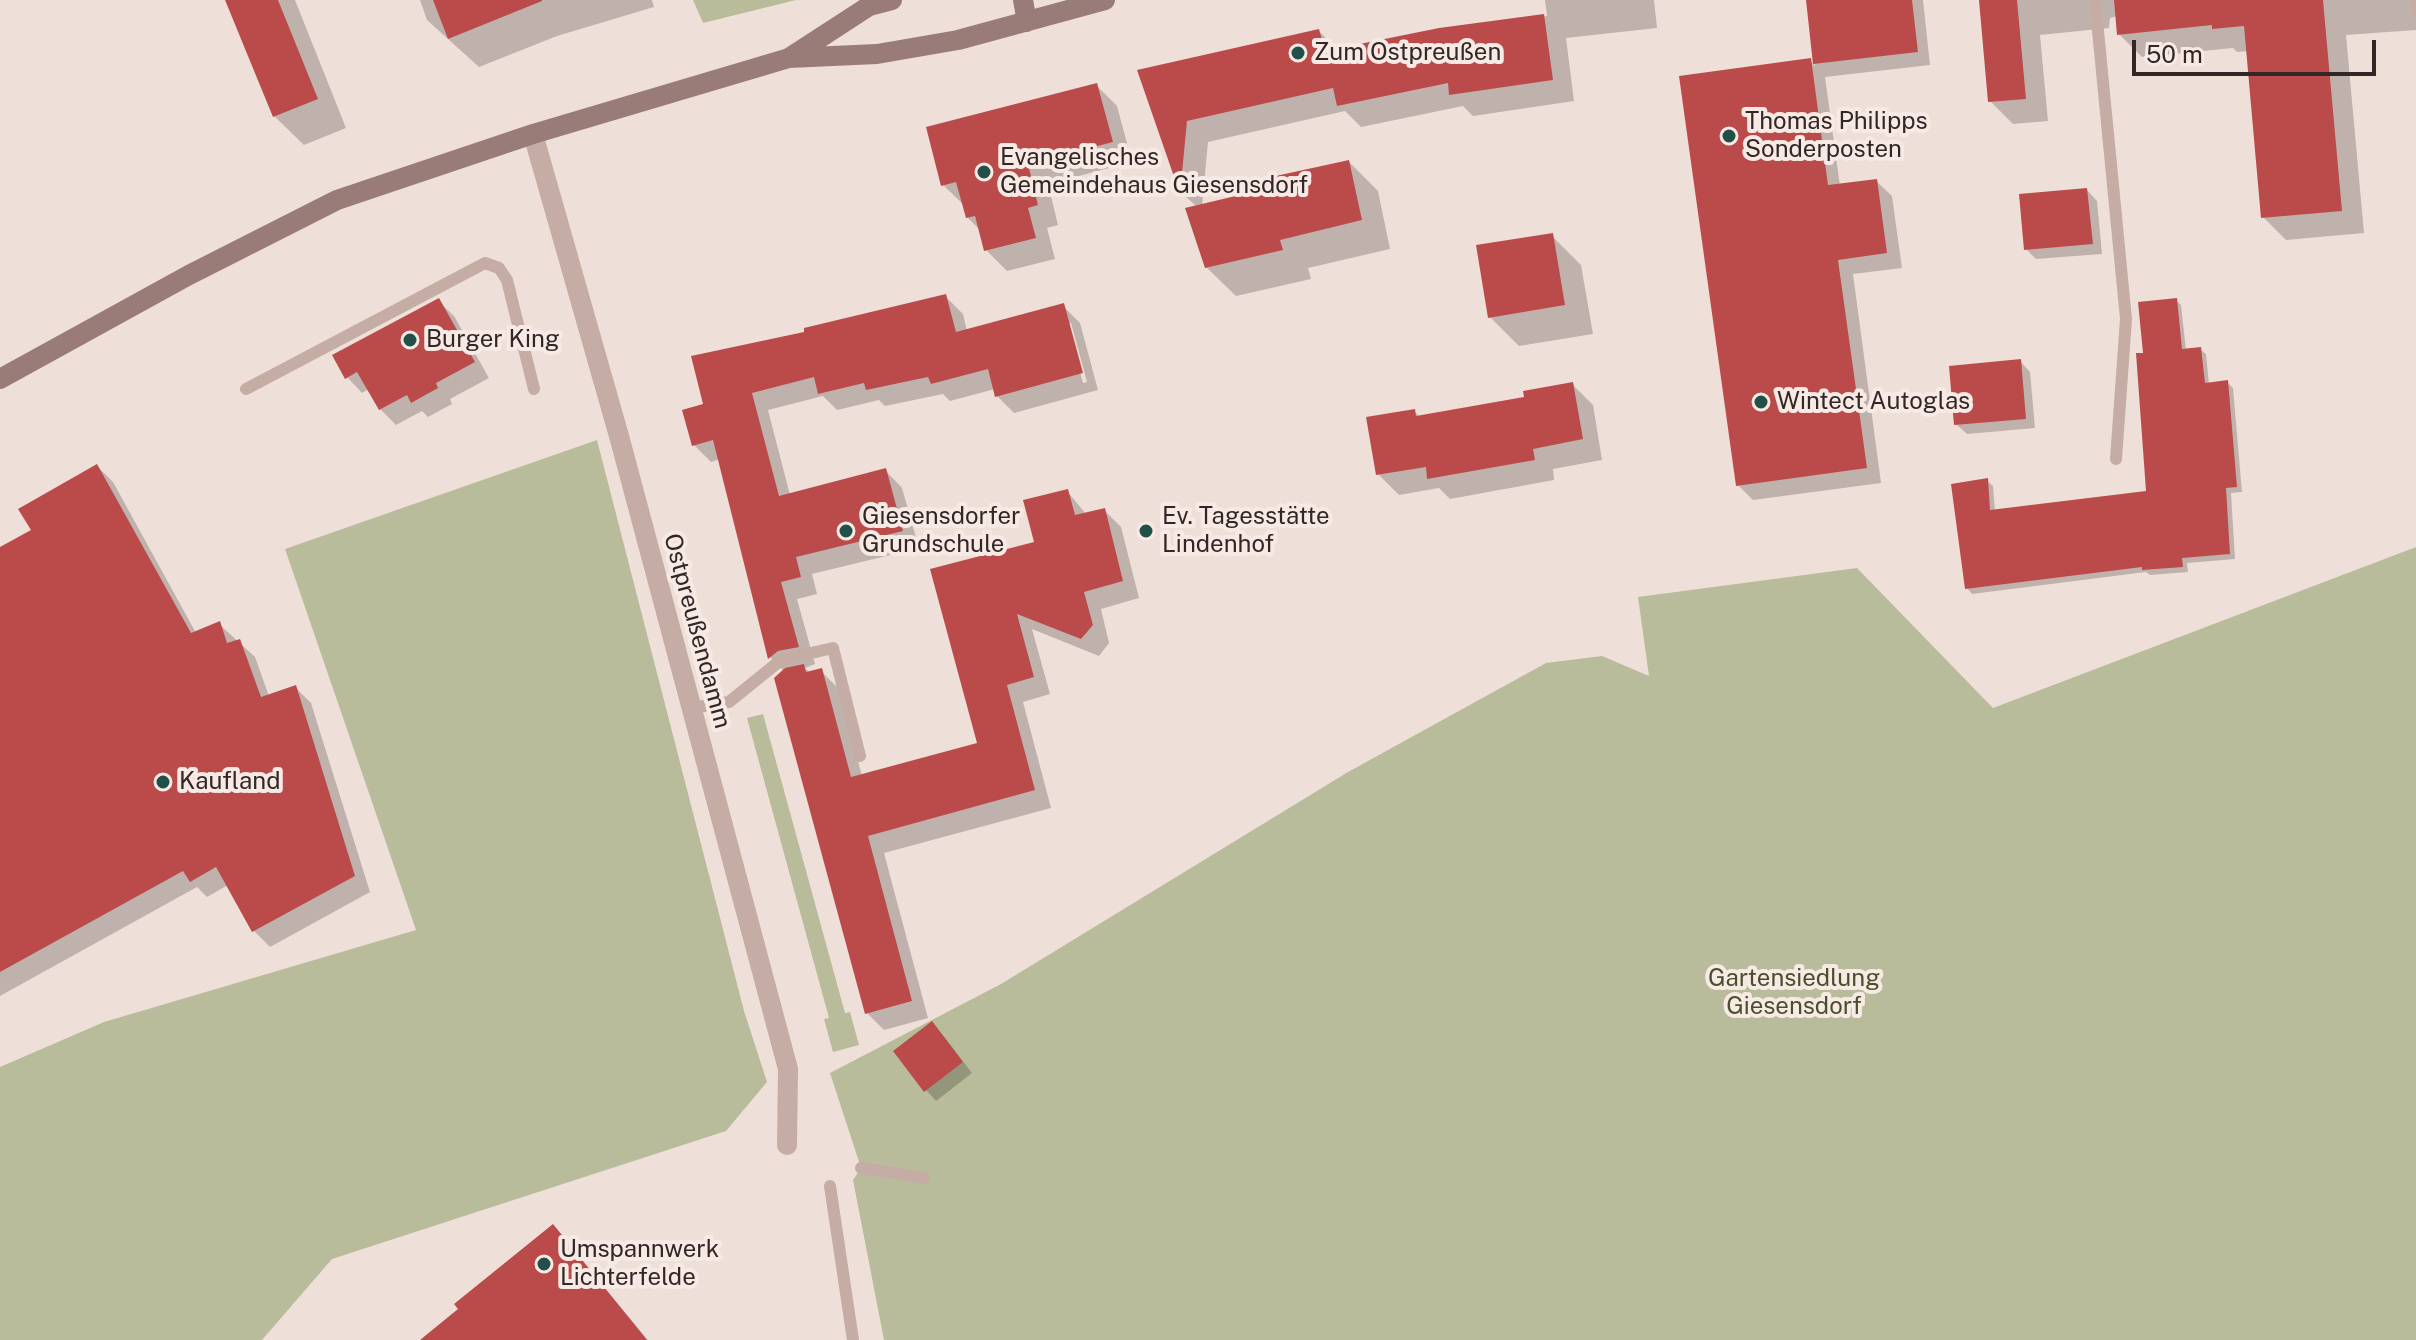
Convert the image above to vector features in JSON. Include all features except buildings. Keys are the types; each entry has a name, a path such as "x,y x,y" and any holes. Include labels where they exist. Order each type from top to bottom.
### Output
{"main road":[{"path":"789,58 869,6 892,0"},
{"path":"1023,0 1027,22"},
{"path":"0,379 189,275 337,200 533,134 789,58 877,54 958,40 1099,1"}],"street":[{"name":"Ostpreußendamm","path":"533,134 619,436 788,1069 787,1145"}],"lane":[{"path":"2095,0 2126,319 2116,459"},
{"path":"2415,0 2416,10"},
{"path":"246,389 485,263 499,268 507,280 534,389"},
{"path":"691,708 729,702 781,660 833,648 860,756"},
{"path":"861,1168 924,1178"},
{"path":"830,1186 853,1340"}],"green space":[{"path":"693,0 796,0 703,23"},
{"path":"597,440 744,1011 767,1082 726,1131 332,1259 262,1340 0,1340 0,1067 104,1022 416,930 285,549"},
{"name":"Gartensiedlung Giesensdorf","path":"2416,547 2416,1340 884,1340 853,1180 861,1168 830,1073 1001,984 1348,772 1546,663 1602,656 1649,676 1638,597 1857,568 1993,708"},
{"path":"763,714 845,1013 850,1012 859,1045 833,1052 824,1019 829,1018 747,718"}],"place":[{"name":"Zum Ostpreußen","path":"1298,53"},
{"name":"Thomas Philipps Sonderposten","path":"1729,136"},
{"name":"Evangelisches Gemeindehaus Giesensdorf","path":"984,172"},
{"name":"Burger King","path":"410,340"},
{"name":"Wintect Autoglas","path":"1761,402"},
{"name":"Giesensdorfer Grundschule","path":"846,531"},
{"name":"Ev. Tagesstätte Lindenhof","path":"1146,531"},
{"name":"Kaufland","path":"163,782"},
{"name":"Umspannwerk Lichterfelde","path":"544,1264"}]}
